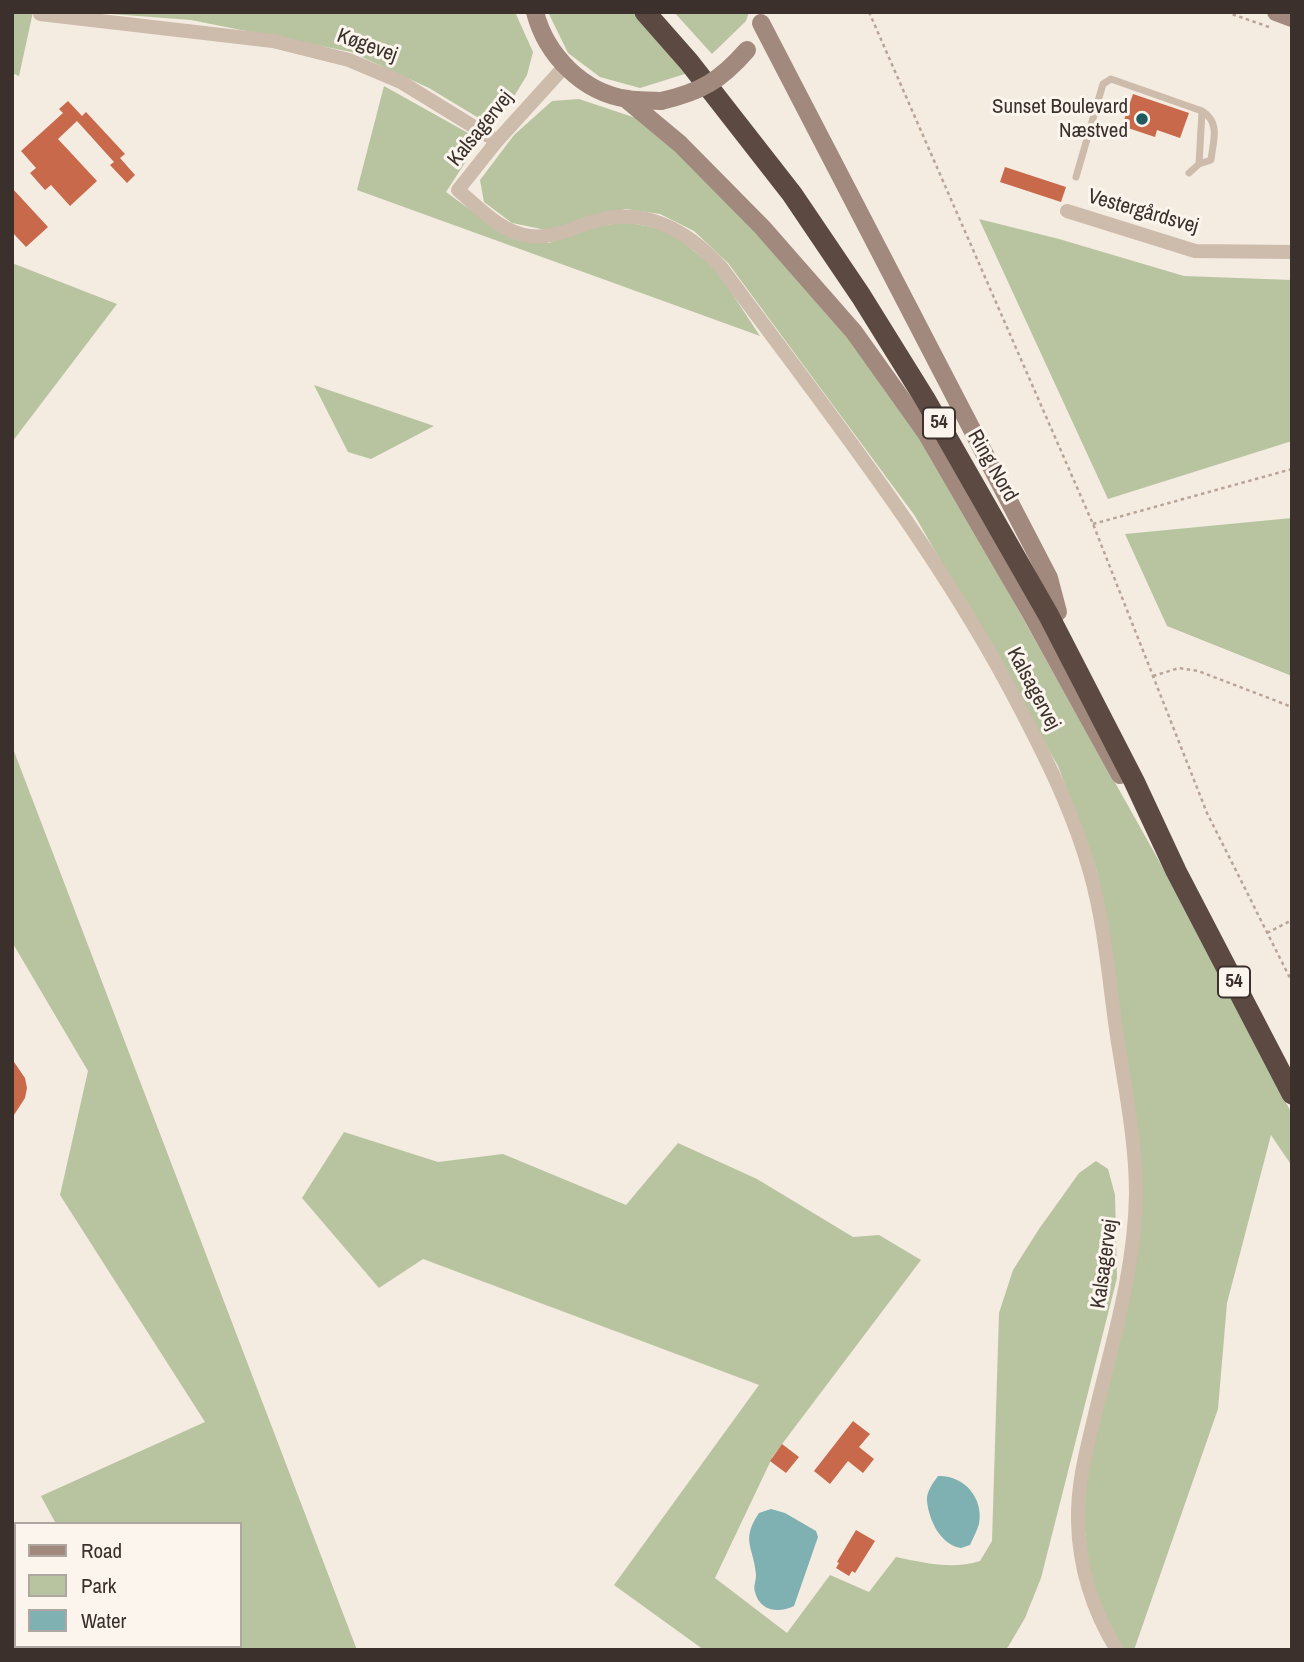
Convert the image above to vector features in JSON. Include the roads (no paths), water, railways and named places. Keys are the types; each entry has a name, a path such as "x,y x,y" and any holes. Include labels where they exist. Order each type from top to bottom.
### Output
{"highway":[{"name":"Ring Nord","path":"645,12 689,62 792,194 862,296 925,399 1049,616 1134,781 1176,871"},
{"name":"54","path":"658,12 697,56 802,188 871,290 935,393 1058,612 1292,1064"},
{"name":"54","path":"1176,871 1292,1094"}],"main road":[{"path":"535,12 549,46 565,66 593,87 626,99 661,101 710,85 730,69 747,50 762,18"},
{"path":"762,18 1049,578 1058,612"},
{"path":"1273,20 1292,18"},
{"path":"626,99 680,144 762,227 855,332 918,422 1030,612 1176,871"}],"street":[{"name":"Køgevej","path":"40,14 273,41 349,60 401,82 497,141"},
{"name":"Kalsagervej","path":"565,66 497,141 458,190 490,218 509,230 527,236 547,237 598,220 628,215 658,221 682,232 704,248 722,267 917,534 964,608 1006,681 1062,793 1091,875 1104,943 1130,1125 1136,1193 1129,1270 1082,1468 1078,1522 1084,1573 1099,1621 1117,1650"},
{"name":"Vestergårdsvej","path":"1067,211 1195,251 1292,252"}],"lane":[{"path":"1076,177 1103,84 1107,80 1116,79 1210,116 1215,123 1211,160 1199,164 1189,173"},
{"path":"1199,164 1202,111"}],"water":[{"path":"938,1476 956,1479 975,1497 980,1514 979,1524 970,1545 961,1548 954,1546 942,1537 933,1524 927,1498"},
{"path":"771,1509 785,1513 816,1531 818,1537 794,1606 782,1610 761,1604 754,1590 756,1575 750,1531 759,1513"}],"place":[{"name":"Sunset Boulevard Næstved","path":"1142,119"}]}
